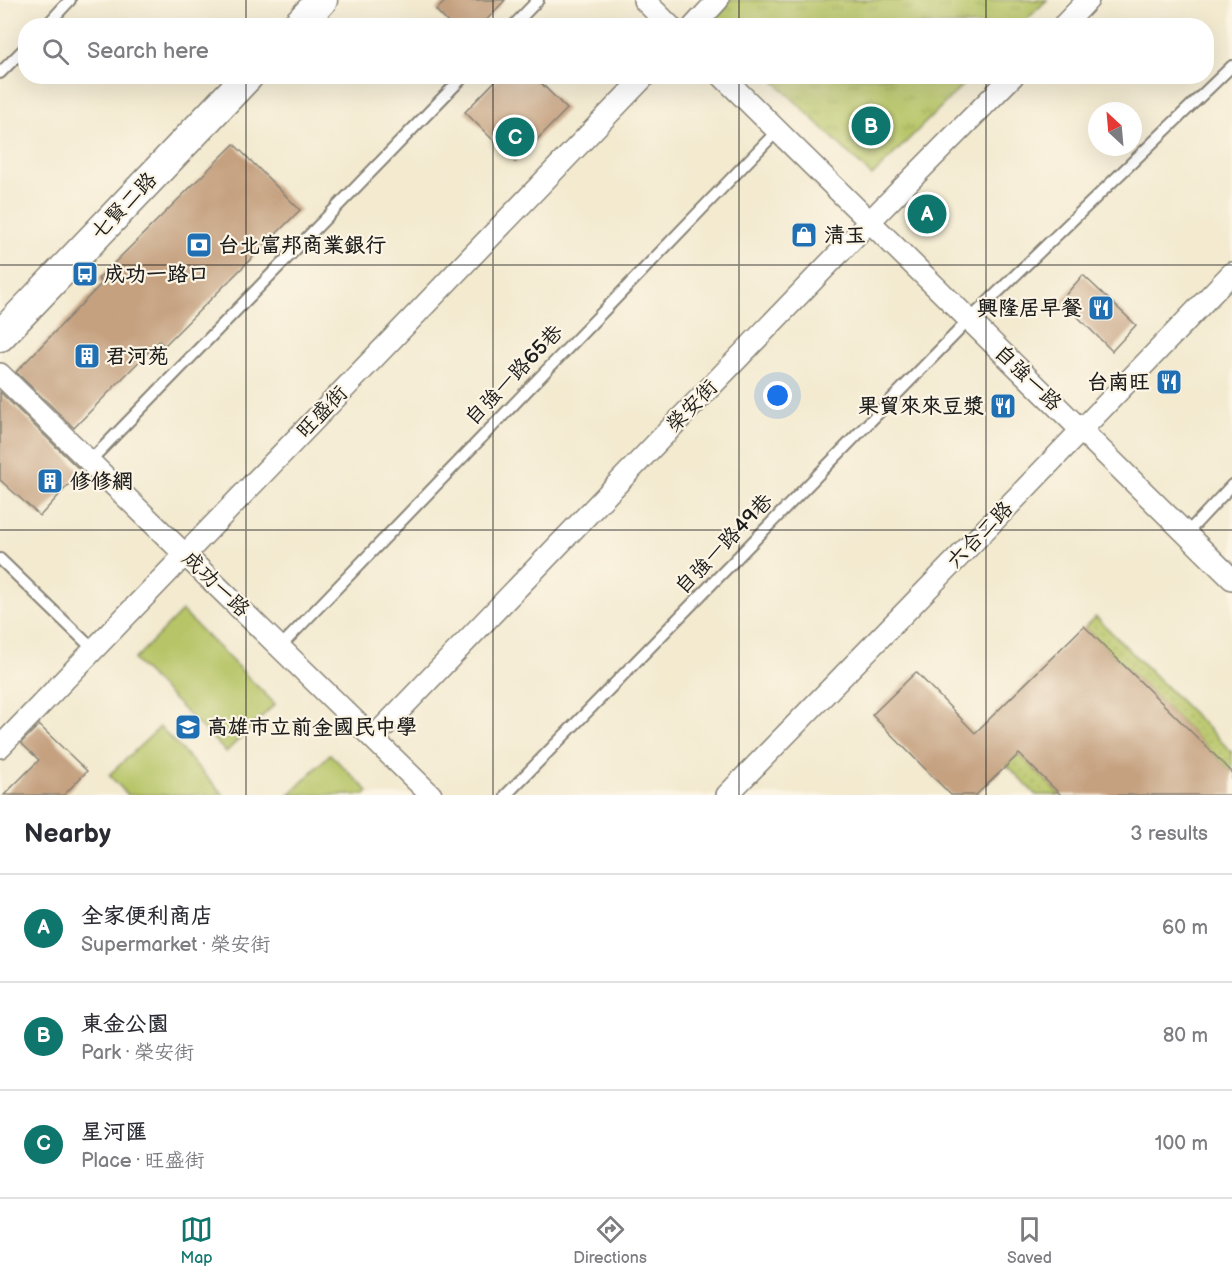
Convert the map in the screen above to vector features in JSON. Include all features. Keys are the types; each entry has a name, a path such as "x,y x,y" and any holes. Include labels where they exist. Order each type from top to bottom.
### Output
{"street":[{"path":"305,18 322,0"},
{"path":"644,0 662,18"},
{"path":"701,18 718,0"},
{"path":"1071,18 1088,0"},
{"name":"七賢二路","path":"0,336 240,84"},
{"name":"旺盛街","path":"0,747 637,84"},
{"name":"自強一路","path":"730,84 1232,579"},
{"name":"榮安街","path":"373,738 869,222 1005,84"},
{"name":"六合二路","path":"727,795 1232,273"},
{"name":"成功一路","path":"0,374 431,795"}],"lane":[{"path":"53,18 70,0"},
{"path":"521,18 538,0"},
{"path":"0,73 18,55"},
{"name":"自強一路49巷","path":"1214,83 1232,66"},
{"path":"89,462 456,84"},
{"name":"自強一路49巷","path":"506,795 969,320 1213,84"},
{"name":"自強一路65巷","path":"280,647 777,130"},
{"path":"1186,534 1232,485"},
{"path":"0,559 94,650"}],"green space":[{"path":"727,0 1047,0 1028,18 710,17"},
{"path":"777,84 964,84 872,176"},
{"path":"182,611 275,704 226,752 134,660"},
{"path":"1096,617 1232,752 1232,772 1085,627"},
{"path":"160,727 224,795 128,795 109,775"},
{"path":"330,754 368,791 365,795 289,795"},
{"path":"1019,754 1061,795 1036,795 1007,765"}],"building":[{"path":"447,0 505,0 488,18 444,18 436,10"},
{"path":"492,84 542,84 567,109 515,162 465,112"},
{"name":"台北富邦商業銀行","path":"234,144 300,210 164,346 159,341 74,428 16,372 102,283 98,279"},
{"path":"1083,275 1136,325 1112,351 1061,300"},
{"path":"0,392 81,471 40,516 0,480"},
{"path":"1084,626 1232,772 1232,795 1061,795 1019,754 976,795 951,795 872,715 916,672 975,733"},
{"path":"39,725 87,771 64,795 4,795 39,760 21,743"}],"place":[{"name":"東金公園","path":"871,126"},
{"name":"星河匯","path":"515,137"},
{"name":"全家便利商店","path":"927,214"},
{"name":"清玉","path":"804,235"},
{"name":"台北富邦商業銀行","path":"199,245"},
{"name":"成功一路口","path":"85,274"},
{"name":"興隆居早餐","path":"1101,308"},
{"name":"君河苑","path":"87,356"},
{"name":"台南旺","path":"1169,382"},
{"name":"果貿來來豆漿","path":"1003,406"},
{"name":"修修網","path":"50,481"},
{"name":"高雄市立前金國民中學","path":"188,727"}]}
